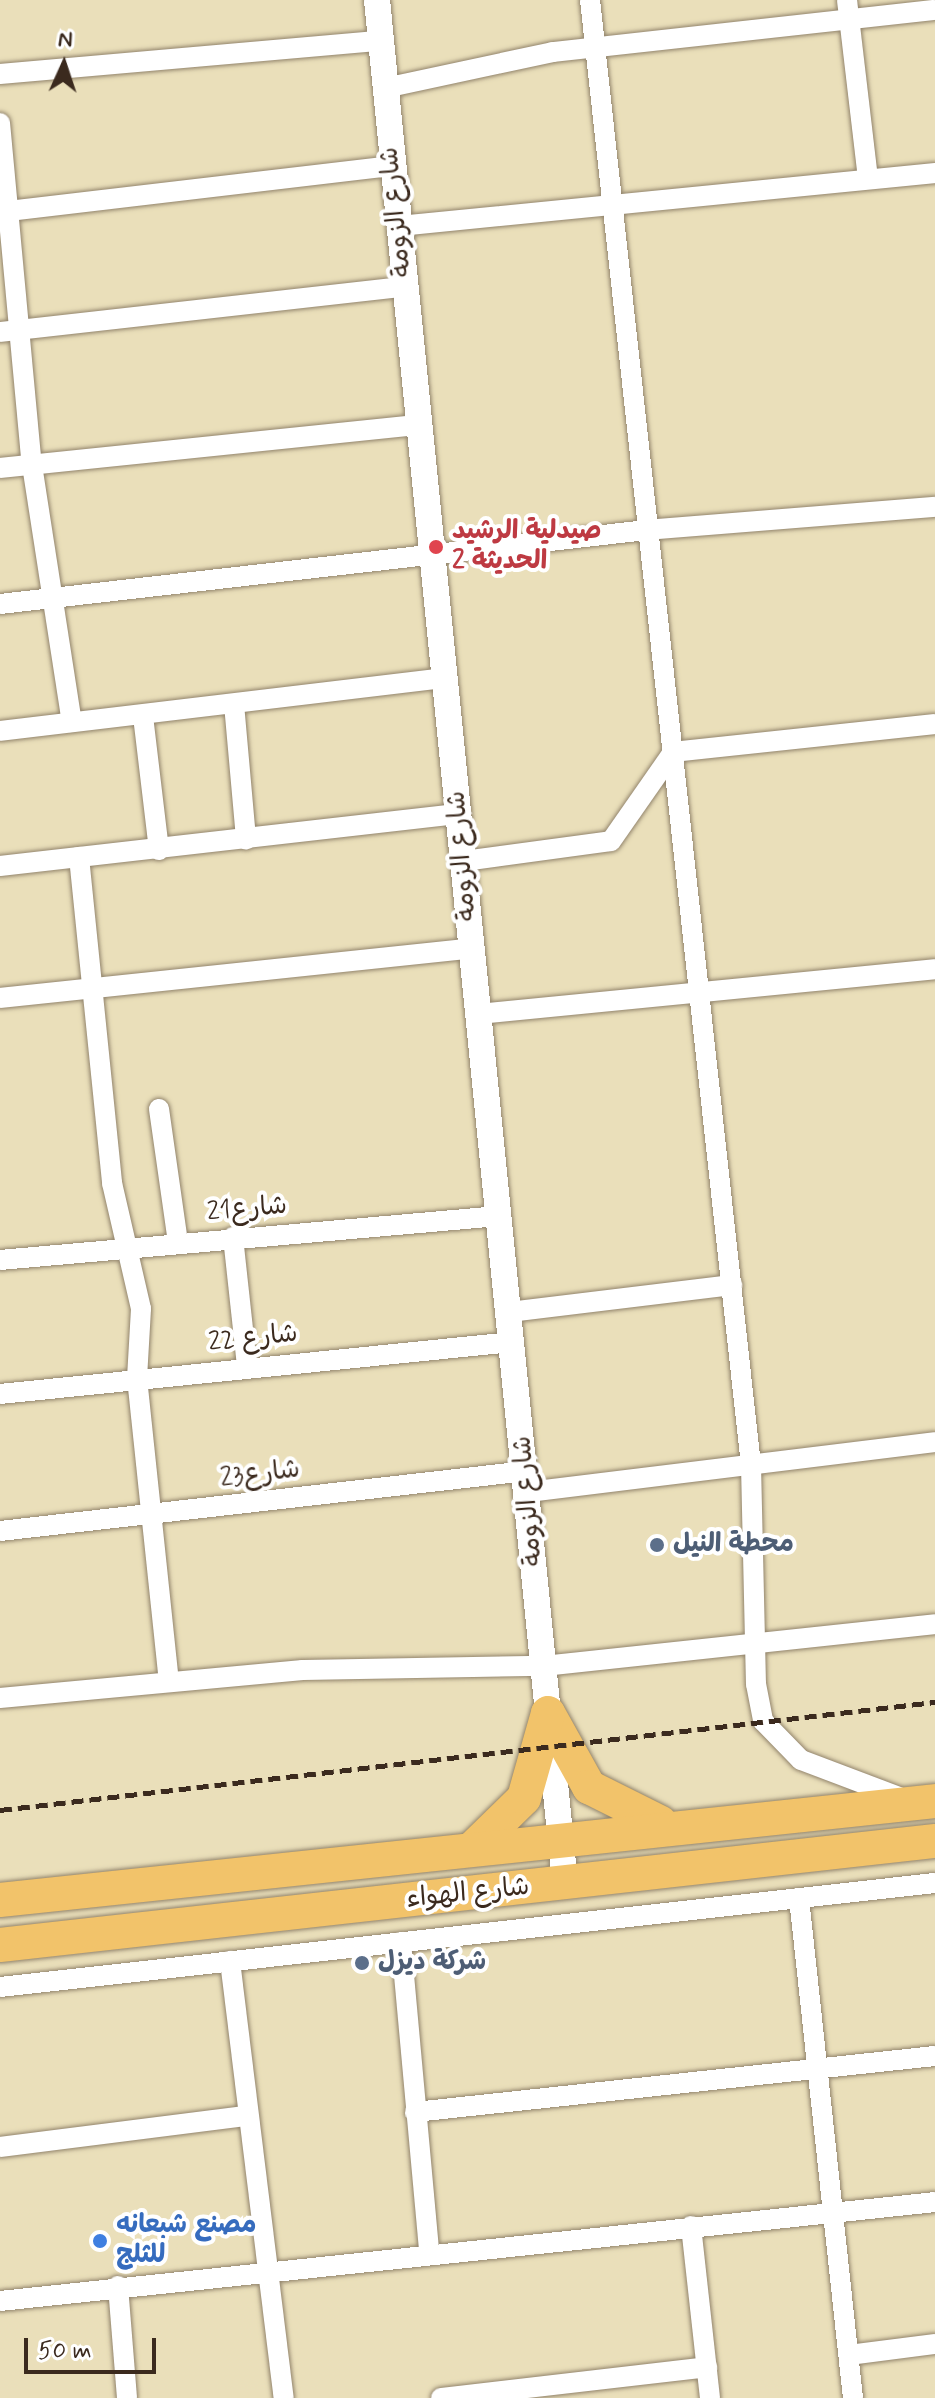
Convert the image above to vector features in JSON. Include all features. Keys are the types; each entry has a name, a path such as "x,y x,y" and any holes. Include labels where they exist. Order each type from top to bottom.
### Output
{"highway":[{"path":"548,1713 589,1787 668,1826"},
{"path":"473,1848 524,1798 548,1713"},
{"name":"شارع الهواء","path":"0,1900 668,1826 926,1802"},
{"name":"شارع الهواء","path":"0,1945 935,1841"}],"street":[{"name":"شارع الزومة","path":"377,0 565,1884"},
{"path":"590,0 646,530 673,752 696,994 751,1465 760,1709 776,1738 835,1777 926,1802"},
{"path":"848,10 868,179"},
{"path":"385,88 595,46 848,10 935,10"},
{"path":"0,74 380,41"},
{"path":"0,123 9,331 72,722"},
{"path":"4,211 392,166"},
{"path":"399,226 935,173"},
{"path":"9,331 404,287"},
{"path":"0,468 419,425"},
{"path":"0,604 434,558 646,530 935,507"},
{"path":"0,731 446,678"},
{"path":"234,704 246,839"},
{"path":"143,716 159,850"},
{"path":"464,861 611,841 673,752 935,724"},
{"path":"0,866 459,814"},
{"path":"79,857 125,1246 141,1309 137,1378 169,1680"},
{"path":"0,998 472,948"},
{"path":"478,1014 935,969"},
{"path":"159,1109 178,1242"},
{"name":"شارع21","path":"0,1260 125,1246 499,1216"},
{"path":"233,1237 247,1365"},
{"path":"509,1312 732,1285"},
{"name":"شارع 22","path":"0,1394 247,1365 512,1342"},
{"name":"شارع23","path":"0,1531 150,1514 751,1465 935,1442"},
{"path":"0,1698 169,1680 399,1665 544,1666 758,1647 935,1624"},
{"path":"0,1987 935,1883"},
{"path":"799,1898 853,2398"},
{"path":"401,1942 429,2251"},
{"path":"230,1961 266,2275 284,2398"},
{"path":"415,2112 935,2056"},
{"path":"0,2147 247,2116"},
{"path":"0,2301 118,2286 266,2275 429,2251 935,2202"},
{"path":"691,2226 710,2398"},
{"path":"118,2286 127,2398"},
{"path":"849,2355 935,2344"},
{"path":"441,2398 707,2367"}],"railway":[{"path":"0,1810 935,1702"}],"place":[{"name":"صيدلية الرشيد الحديثة 2","path":"436,547"},
{"name":"محطة النيل","path":"657,1545"},
{"name":"شركة ديزل","path":"362,1963"},
{"name":"مصنع شبعانه للثلج","path":"100,2241"}]}
